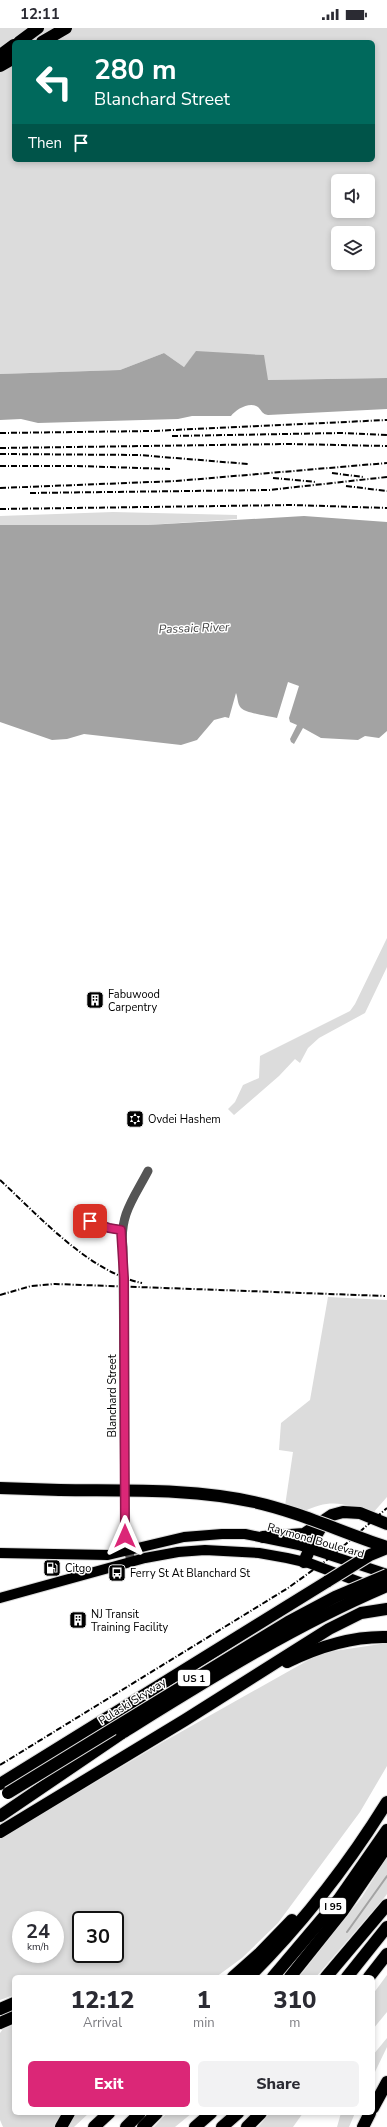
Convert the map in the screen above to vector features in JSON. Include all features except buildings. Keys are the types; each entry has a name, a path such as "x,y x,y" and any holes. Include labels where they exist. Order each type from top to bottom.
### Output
{"highway":[{"path":"22,40 38,28"},
{"path":"45,40 66,28"},
{"path":"0,55 12,46"},
{"path":"0,66 12,59"},
{"path":"0,1488 185,1493 237,1499 297,1514 387,1547"},
{"path":"263,1537 304,1534 339,1512 351,1512 365,1515 387,1524"},
{"path":"304,1562 310,1548 329,1517"},
{"path":"0,1809 10,1795 328,1581 387,1547"},
{"name":"Pulaski Skyway","path":"10,1795 288,1622 341,1594 387,1574"},
{"name":"Pulaski Skyway","path":"10,1795 122,1733 246,1656 323,1614 387,1586"},
{"path":"0,1832 185,1720 329,1629 361,1613 387,1609"},
{"path":"185,1720 202,1713 285,1663 313,1651 357,1639 387,1637"},
{"name":"US 1","path":"0,1816 10,1795"},
{"name":"I 95","path":"251,1975 286,1938 318,1899 355,1850 387,1802"},
{"name":"I 95","path":"275,1975 339,1899 387,1830"},
{"path":"292,1975 338,1918 387,1846"},
{"path":"235,1975 260,1953 286,1925 318,1899"},
{"path":"328,1975 387,1905"},
{"path":"349,1975 387,1927"},
{"path":"371,1975 385,1957"},
{"path":"375,1975 385,1957"},
{"path":"0,2009 12,2004"},
{"path":"0,2015 12,2011"},
{"path":"0,2023 12,2018"},
{"path":"375,2104 387,2082"},
{"path":"61,2127 68,2115"},
{"path":"94,2127 107,2115"},
{"path":"126,2127 138,2115"},
{"path":"143,2127 155,2115"},
{"path":"194,2127 209,2115"},
{"path":"222,2127 236,2115"},
{"path":"247,2127 258,2115"},
{"path":"363,2127 369,2115"}],"main road":[{"name":"Raymond Boulevard","path":"0,1553 79,1556 108,1555 174,1538 199,1535 235,1534 263,1537 310,1548 387,1574"},
{"path":"0,1598 131,1561 178,1552 215,1550 259,1553 304,1562 387,1592"}],"street":[{"name":"Blanchard Street","path":"131,1561 125,1536 124,1278 121,1230 126,1214 148,1171"},
{"path":"90,1221 109,1228 121,1230"}],"shaded area":[{"path":"0,28 65,28 41,40 12,40 12,45 0,60"},
{"path":"66,28 387,28 387,378 267,380 263,355 196,352 184,367 164,353 120,370 0,374 0,66 12,59 12,162 375,162 375,40 45,40"},
{"path":"113,512 237,515 237,519 148,525 0,525 0,516"},
{"path":"387,938 387,967 365,1013 319,1038 308,1048 300,1063 295,1059 279,1076 234,1115 228,1109 235,1102 243,1085 259,1078 260,1056 350,1011 355,1004"},
{"path":"328,1297 387,1300 387,1497 372,1514 353,1507 337,1504 322,1505 302,1512 285,1506 293,1452 279,1450 281,1423 310,1400"},
{"path":"387,1643 387,1766 360,1812 278,1923 242,1958 219,1975 12,1975 12,1996 0,2000 0,1839 163,1742 321,1653"},
{"path":"387,1857 387,1894 318,1975 301,1975 362,1897"},
{"path":"387,1975 387,2012 375,2027 375,1991"},
{"path":"12,2026 12,2115 60,2115 54,2127 3,2127 0,2120 0,2033 3,2029"},
{"path":"387,2038 387,2047 375,2072 375,2053"},
{"path":"73,2115 87,2115 74,2127 66,2127"},
{"path":"165,2115 190,2115 175,2127 154,2127"},
{"path":"268,2115 302,2115 293,2127 258,2127"},
{"path":"340,2115 354,2115 349,2127 337,2127"}],"water":[{"path":"196,351 264,355 268,380 387,378 387,409 266,415 255,405 247,405 240,408 231,416 192,416 178,419 38,423 21,419 0,420 0,374 120,370 164,353 184,367"},
{"name":"Passaic River","path":"304,516 387,522 387,731 379,738 365,736 358,740 321,738 303,728 294,744 290,739 297,725 290,722 289,718 299,686 288,682 277,718 244,710 239,705 236,693 229,718 225,717 214,720 197,740 181,745 84,734 67,739 52,740 0,722 0,525 148,525"}],"waterway":[{"path":"347,1932 387,1876"}],"railway":[{"path":"0,433 152,431 387,420"},
{"path":"172,436 342,433 387,435"},
{"path":"0,448 289,444 387,446"},
{"path":"0,454 139,455 248,464"},
{"path":"0,488 176,481 387,463"},
{"path":"0,466 77,466 170,469"},
{"path":"332,473 363,477"},
{"path":"30,493 269,490 387,477"},
{"path":"273,478 316,482"},
{"path":"346,486 387,491"},
{"path":"0,509 293,505 387,508"},
{"path":"0,1180 48,1226 84,1255 122,1277 142,1283"},
{"path":"0,1295 31,1286 55,1284 385,1296"},
{"path":"0,1765 288,1588 331,1557 387,1508"}],"place":[{"name":"Fabuwood Carpentry","path":"95,1000"},
{"name":"Ovdei Hashem","path":"135,1119"},
{"name":"Citgo","path":"52,1568"},
{"name":"Ferry St At Blanchard St","path":"117,1573"},
{"name":"NJ Transit Training Facility","path":"78,1620"}],"route":[{"path":"90,1221 109,1228 121,1230 123,1247 125,1536"}]}
